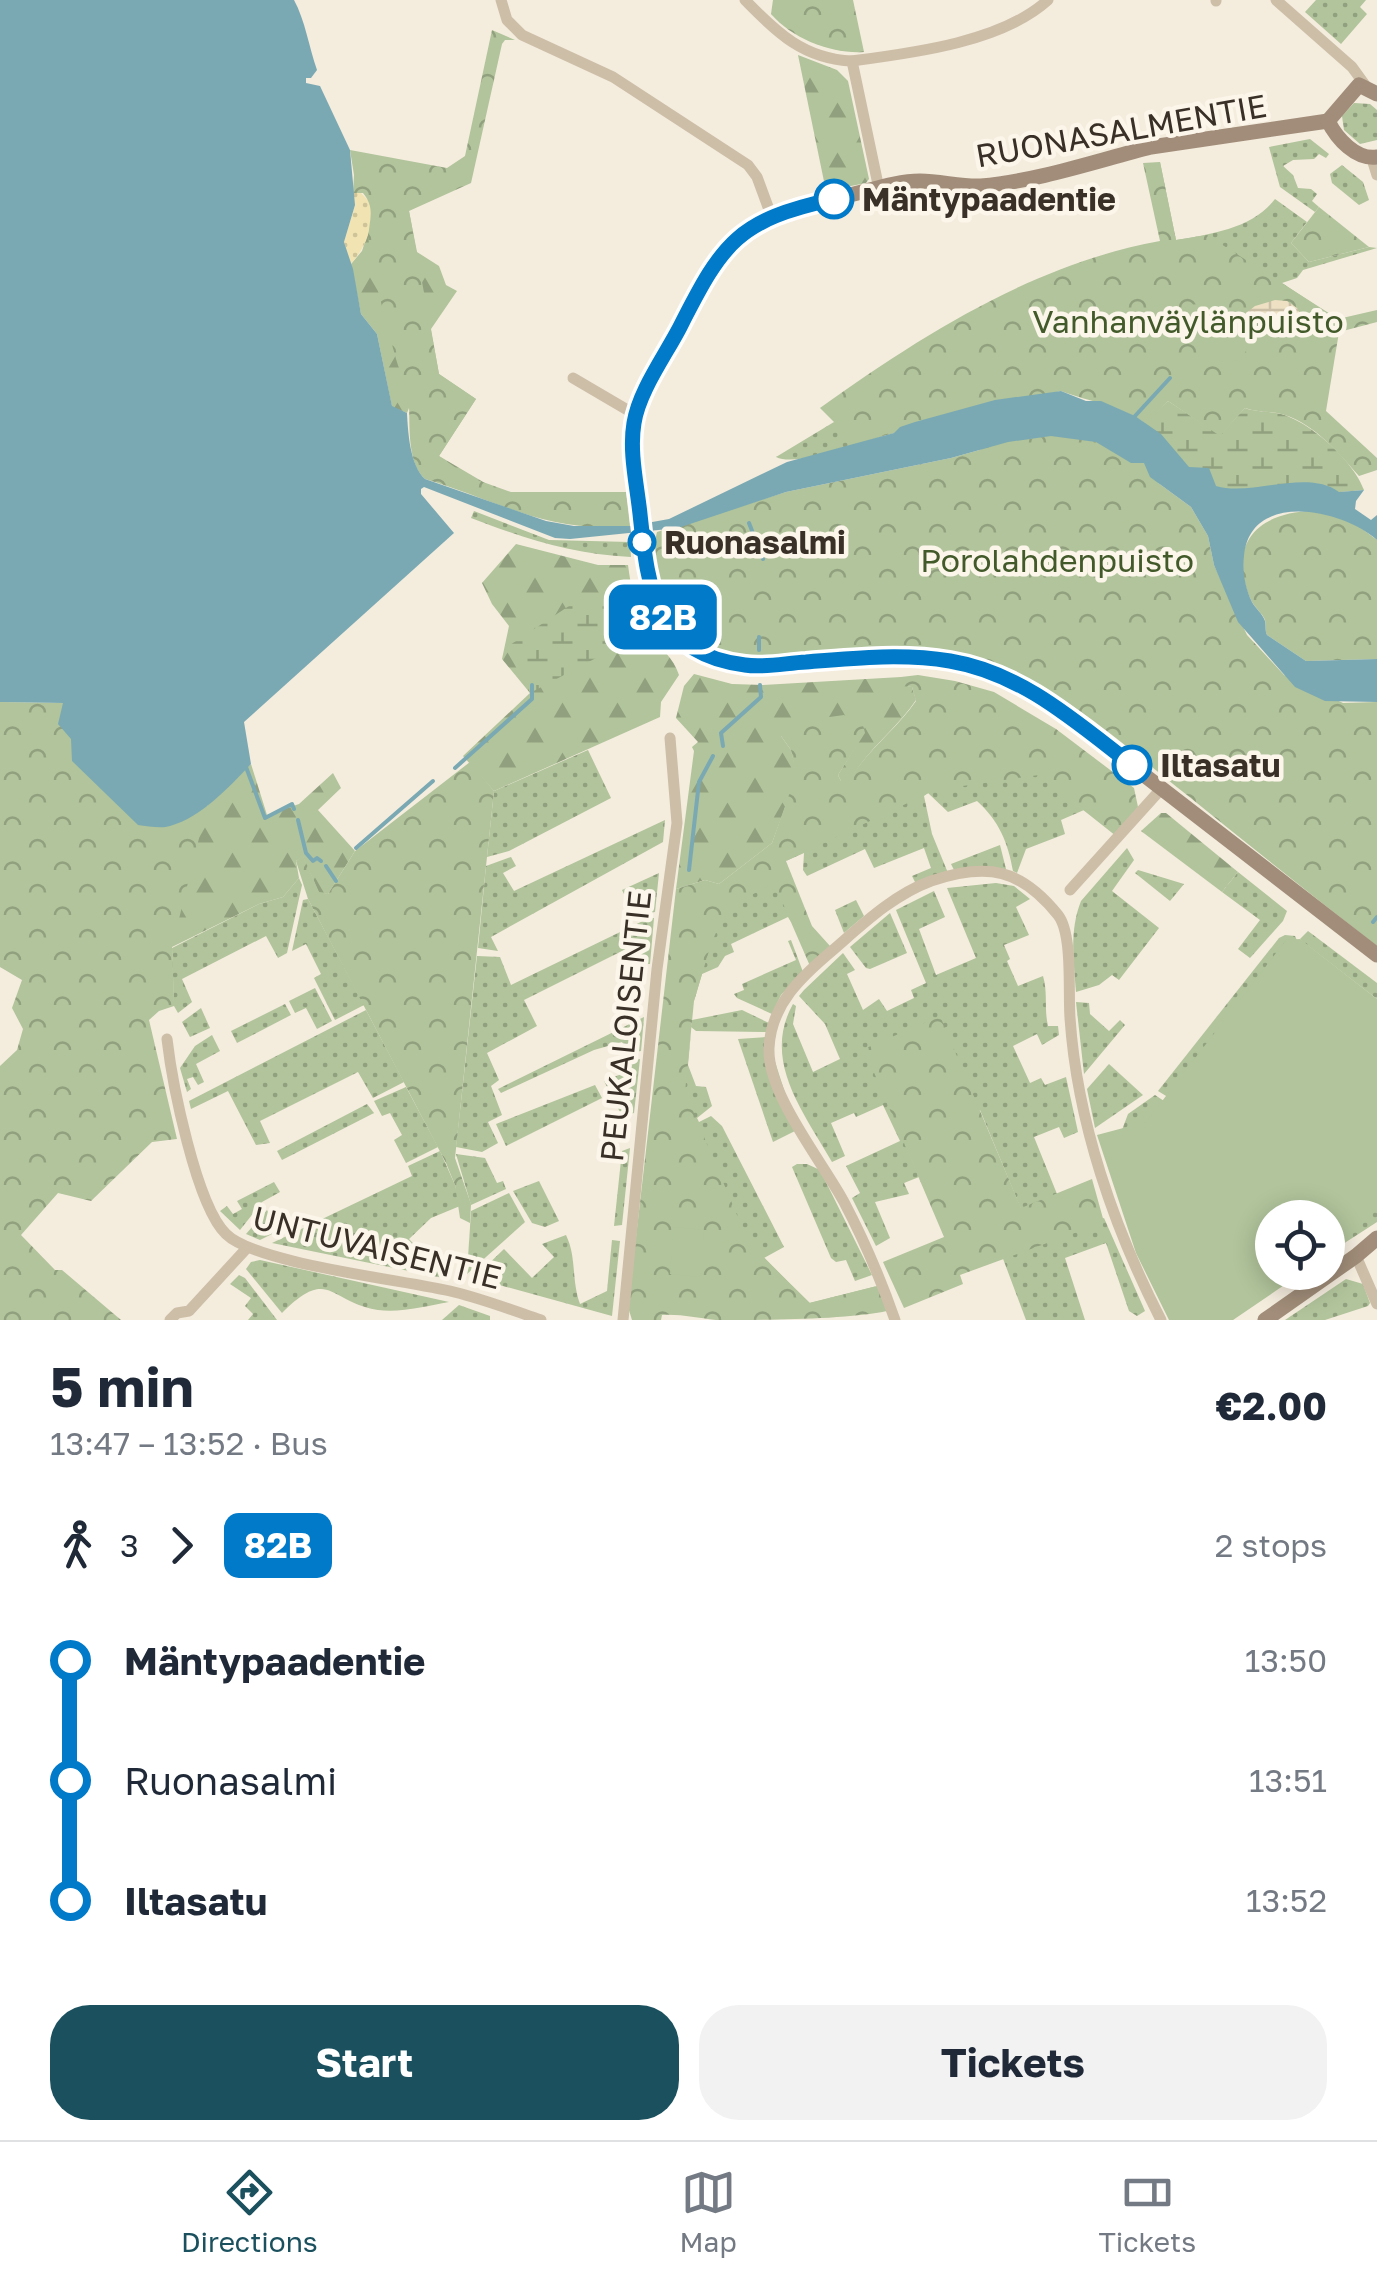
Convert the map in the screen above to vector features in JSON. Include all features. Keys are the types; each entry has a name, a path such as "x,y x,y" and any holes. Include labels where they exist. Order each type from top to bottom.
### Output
{"street":[{"path":"502,0 507,20 522,35 613,78 748,166 757,176 771,215"},
{"path":"745,0 796,46 836,61 852,62 1000,31 1048,0"},
{"path":"1276,0 1352,67 1371,90"},
{"path":"852,62 879,189"},
{"path":"1371,90 1359,85 1328,121 1336,135 1375,164"},
{"name":"RUONASALMENTIE","path":"1162,788 1042,697 980,668 898,656 741,665 693,648 675,632 658,608 648,583 634,446 636,415 710,268 734,240 771,215 920,181 966,186 993,184 1150,148 1328,121"},
{"path":"573,378 636,415"},
{"name":"PEUKALOISENTIE","path":"623,1320 657,969 677,824 670,738"},
{"path":"1070,890 1162,788 1377,955"},
{"path":"895,1320 857,1228 783,1096 771,1068 770,1040 782,1004 804,975 889,902 935,880 974,874 1011,874 1029,884 1062,919 1066,929 1071,1027 1088,1125 1123,1235 1162,1320"},
{"name":"UNTUVAISENTIE","path":"168,1038 170,1072 211,1214 225,1233 246,1248 452,1291 541,1320"},
{"path":"1265,1320 1377,1238"},
{"path":"170,1320 177,1313 188,1312 246,1248"},
{"path":"1356,1256 1377,1250"},
{"path":"1356,1256 1377,1304"}],"green space":[{"path":"773,0 853,0 864,52 839,50 801,38 771,14"},
{"path":"1316,0 1366,0 1360,7 1367,14 1341,44 1305,12"},
{"path":"492,30 515,40 502,44 471,183 409,211 439,374 476,399 439,456 469,477 511,492 626,492 630,526 573,525 523,513 425,479 412,454 408,393 371,259 370,206 363,193 353,193 350,150 447,168 465,156"},
{"path":"798,55 837,70 848,81 869,179 866,183 826,191"},
{"path":"1354,103 1370,104 1377,110 1377,140 1360,144 1344,130 1342,116"},
{"path":"1310,139 1329,154 1326,158 1319,154 1314,159 1293,160 1283,166 1293,175 1298,188 1317,194 1312,201 1319,207 1315,212 1280,187 1269,147"},
{"path":"1160,162 1176,240 1244,223 1275,199 1307,222 1291,243 1309,262 1377,248 1303,270 1297,278 1282,283 1338,320 1182,282 1152,166"},
{"name":"Vanhanväylänpuisto","path":"1160,162 1176,240 1207,235 1338,319 1377,310 1377,322 1339,332 1326,411 1377,458 1377,470 1359,476 1301,422 1245,408 1220,436 1168,401 1146,424 1115,408 1061,391 900,427 894,433 855,443 820,408 898,354 981,306 1068,267 1160,241 1143,163"},
{"path":"1342,165 1363,182 1369,200 1359,205 1332,183 1330,174"},
{"path":"1319,207 1369,247 1309,262 1291,243"},
{"path":"409,211 417,252 439,266 446,285 457,291 431,329 439,374 476,399 439,456 490,486 443,473 409,408 407,413 392,407 377,334 361,314 351,264 362,251 372,221"},
{"path":"1188,305 1224,311 1240,322 1247,335 1247,348 1241,357 1230,362 1216,359 1191,340 1181,314"},
{"path":"1168,401 1220,435 1245,408 1288,417 1328,442 1350,466 1364,490 1246,500 894,433 870,414 1145,423"},
{"path":"834,422 894,433 816,456 776,457"},
{"name":"Porolahdenpuisto","path":"1051,436 1088,439 1126,459 1144,463 1150,477 1191,507 1208,536 1214,565 1247,635 1284,675 1343,703 1377,702 1377,946 1109,733 1026,678 964,656 922,649 801,659 729,654 694,638 681,627 662,599 654,566 657,532 786,492 951,458 1008,442"},
{"path":"474,511 549,540 630,542 631,557 588,553 530,539 471,518"},
{"path":"1313,511 1349,519 1377,540 1377,659 1306,661 1267,635 1265,620 1251,600 1242,563 1252,535 1276,518"},
{"path":"516,544 598,565 628,565 641,620 679,675 661,702 660,717 494,791 463,756 530,693 502,659 509,626 482,583"},
{"path":"631,582 647,631 530,693 510,645 572,604"},
{"path":"694,674 732,684 763,685 901,677 901,685 912,687 916,700 864,759 850,781 841,781 838,775 864,733 781,736 791,750 797,775 772,843 719,884 705,880 676,889 692,747 698,742 676,718 684,686"},
{"path":"918,675 994,692 1056,729 1134,788 1138,807 1116,836 1039,775 935,790 786,861 812,926 830,946 810,966 774,883 727,908 711,944 694,1001 685,1092 748,1241 809,1303 877,1286 887,1311 803,1319 716,1320 662,1315 661,1320 632,1320 628,1307 676,889 705,880 719,884 772,843 796,775 791,750 781,736 786,723 844,715 863,725 865,733 838,775 841,781 849,781 916,701 912,687 901,686 901,677"},
{"path":"0,702 63,703 168,827 207,806 172,947 174,1006 149,1020 177,1139 152,1142 91,1201 58,1193 21,1235 55,1270 62,1270 121,1320 0,1320 0,1066 17,1050 23,1029 12,1008 22,980 0,967"},
{"path":"0,714 207,806 251,764 267,815 299,804 333,773 341,788 318,810 355,851 328,894 319,893 303,857 296,861 299,878 283,897 259,904 172,947 174,1006"},
{"path":"588,750 611,798 509,851 487,857 494,791"},
{"path":"470,762 494,791 455,1158 471,1204 470,1223 460,1218 455,1185 446,1163 308,899 296,861 303,856 319,892 328,894 355,851"},
{"path":"1034,766 1084,810 1061,820 1065,834 1026,849 1017,873 1001,833 977,801 948,812 928,793 924,796 932,834 948,873 916,884 912,876 931,868 924,848 874,868 865,849 807,876 803,870 804,853 786,861 871,796"},
{"path":"1166,813 1238,872 1222,892 1141,831"},
{"path":"665,820 663,842 491,937 498,951 478,948 486,866 511,857 516,866 503,873 514,891"},
{"path":"1000,845 1006,869 955,872 951,864"},
{"path":"1127,848 1134,860 1112,891 1159,928 1119,980 1112,975 1099,985 1076,992 1077,912 1081,901"},
{"path":"776,851 791,922 788,917 731,944 734,952 725,956 718,967 702,974 694,1001 699,925"},
{"path":"1138,870 1184,884 1170,901 1135,873"},
{"path":"1238,872 1287,911 1283,921 1250,958 1238,949 1260,920 1222,892"},
{"path":"659,873 655,912 635,916 622,890"},
{"path":"299,878 302,885 287,953 278,958 266,936 182,979 192,1002 178,1013 174,1006 172,948 259,904 283,897"},
{"path":"996,883 1014,886 1030,899 1016,907 1029,935 1004,945 1010,959 1007,961 1018,986 1043,976 1048,1026 1058,1026 1059,1035 1042,1045 1037,1034 1013,1046 1030,1083 1041,1078 1045,1085 1066,1077 1078,1132 1064,1138 1059,1127 1034,1137 1057,1194 1021,1209 980,1110 905,1144 919,1177 904,1183 909,1194 875,1202 890,1238 876,1246 852,1198 860,1193 846,1166 900,1141 883,1105 856,1117 854,1113 831,1123 845,1156 832,1162 790,1086 782,1046 784,1025 793,1004 793,1024 813,1072 840,1059 825,1024 799,996 804,990 843,953 855,970 847,974 863,1010 879,999 887,1011 914,998 911,990 926,983 896,910 934,891 945,917 919,929 936,975 976,958 947,888"},
{"path":"308,899 364,1005 335,1020 314,978 321,974 306,944 292,951 303,900"},
{"path":"856,900 864,916 844,933 835,910"},
{"path":"890,913 907,953 866,968 850,947"},
{"path":"654,918 650,964 630,962 628,948 524,1000 537,1026 487,1053 499,1080 491,1086 502,1115 488,1122 498,1143 482,1152 456,1147 477,956 500,957 511,985"},
{"path":"1308,931 1377,983 1377,999 1302,941"},
{"path":"1295,936 1301,949 1171,1099 1158,1091 1279,938"},
{"path":"1300,939 1377,999 1377,1197 1345,1229 1345,1200 1255,1200 1255,1290 1277,1290 1233,1320 1169,1320 1136,1253 1097,1135 1146,1122 1286,940"},
{"path":"791,940 803,972 781,995 772,1014 737,998 734,994 744,990 742,984 796,960 788,941"},
{"path":"315,988 332,1021 317,1029 306,1008 295,1013 289,1001"},
{"path":"1076,1002 1089,1003 1090,1014 1109,1031 1120,1020 1125,1025 1084,1074"},
{"path":"285,1004 291,1015 237,1043 231,1031"},
{"path":"201,1008 210,1028 190,1037 182,1022"},
{"path":"366,1010 404,1082 373,1098 358,1072 260,1121 270,1143 256,1145 228,1091 191,1109 189,1101"},
{"path":"742,1010 769,1023 768,1032 696,1031 691,1027 692,1020"},
{"path":"940,1016 1021,1208 1092,1179 1104,1222 960,1275 963,1284 904,1308 883,1262 944,1237 864,1049"},
{"path":"644,1017 641,1051 629,1053 622,1042 594,1050 501,1093 498,1089"},
{"path":"691,1032 688,1065 696,1086 706,1087 712,1106 697,1118 699,1122 711,1116 722,1126 784,1247 764,1258 810,1303 877,1286 819,1311 776,1299 678,1136"},
{"path":"212,1035 220,1051 196,1064 204,1082 198,1085 193,1077 187,1079 191,1089 187,1092 180,1068 195,1046"},
{"path":"767,1037 797,1130 773,1142 738,1039"},
{"path":"640,1059 634,1113 622,1116 604,1081 633,1073 629,1062"},
{"path":"1109,1064 1143,1095 1095,1128 1087,1089"},
{"path":"595,1085 602,1098 506,1146 496,1124"},
{"path":"406,1087 438,1147 406,1163 394,1140 402,1135 390,1113 382,1116 374,1101"},
{"path":"1155,1095 1170,1105 1147,1135 1122,1130 1128,1114"},
{"path":"367,1104 374,1113 282,1160 277,1151"},
{"path":"630,1148 622,1225 614,1226 622,1151"},
{"path":"440,1151 460,1206 431,1218 409,1239 434,1265 442,1258 448,1279 272,1243 412,1176 408,1166"},
{"path":"456,1154 485,1158 497,1183 503,1181 506,1189 471,1205"},
{"path":"797,1164 820,1170 872,1275 855,1281 846,1260 836,1262 831,1258 792,1167"},
{"path":"1377,1178 1377,1222 1345,1243 1345,1203"},
{"path":"539,1181 559,1221 545,1227 532,1223 513,1191"},
{"path":"274,1182 280,1192 262,1202 240,1230 220,1211 227,1206 233,1214 242,1209 237,1201"},
{"path":"509,1193 525,1222 467,1274 471,1211"},
{"path":"267,1210 278,1231 260,1240 246,1234"},
{"path":"1104,1218 1145,1311 1137,1316 1129,1311 1106,1243 1065,1258 1085,1320 1026,1320 1002,1256"},
{"path":"674,1227 704,1230 700,1277 670,1274"},
{"path":"566,1235 580,1304 607,1291 612,1240 620,1241 612,1316 474,1278 504,1249 532,1278 554,1257 542,1244"},
{"path":"260,1260 449,1302 405,1310 378,1310 321,1289 310,1291 282,1313 246,1269 251,1262"},
{"path":"239,1275 277,1320 248,1320 253,1314 245,1306 251,1298 230,1284"},
{"path":"1345,1280 1363,1284 1368,1306 1325,1320 1285,1320 1330,1290 1345,1290"},
{"path":"459,1305 490,1316 490,1320 442,1320"}],"sand":[{"path":"359,191 371,203 371,220 365,243 351,264 344,242 355,205 353,193"}],"shaded area":[{"path":"1275,300 1287,301 1297,308 1311,332 1275,336 1246,313"}],"water":[{"path":"0,0 294,0 317,70 306,78 306,83 320,86 350,150 355,205 344,242 361,314 377,334 392,406 407,413 413,457 425,479 546,521 574,526 630,526 669,519 787,462 995,400 1061,391 1086,401 1101,401 1135,416 1161,434 1189,467 1209,468 1216,486 1246,488 1311,482 1339,492 1364,490 1355,509 1371,520 1377,515 1377,540 1342,520 1321,514 1279,514 1262,521 1250,535 1243,567 1248,591 1264,618 1267,635 1306,661 1377,659 1377,702 1325,701 1295,687 1238,622 1214,565 1208,536 1191,507 1150,477 1144,463 1131,463 1096,442 1051,436 1008,442 951,458 786,492 678,528 570,539 555,538 424,487 421,494 454,533 244,722 251,764 224,791 182,822 163,827 138,825 72,761 71,739 58,724 63,703 0,702"}],"waterway":[{"path":"1135,416 1170,378"},
{"path":"749,523 763,559"},
{"path":"759,637 759,650"},
{"path":"455,768 532,699 532,685"},
{"path":"723,746 721,733 761,697 760,685"},
{"path":"689,870 699,782 713,756"},
{"path":"246,767 265,818 292,804 294,809"},
{"path":"356,848 433,781"},
{"path":"298,820 306,853 313,861 321,861"},
{"path":"326,866 336,881"},
{"path":"1373,922 1377,917"}],"bus line":[{"name":"82B","path":"834,199 771,215 748,228 722,252 700,286 636,415 634,446 644,563 658,608 666,622 693,648 741,665 898,656 980,668 1042,697 1132,765"}],"place":[{"name":"Mäntypaadentie","path":"834,199"},
{"name":"Ruonasalmi","path":"642,542"},
{"name":"Iltasatu","path":"1132,765"}]}
